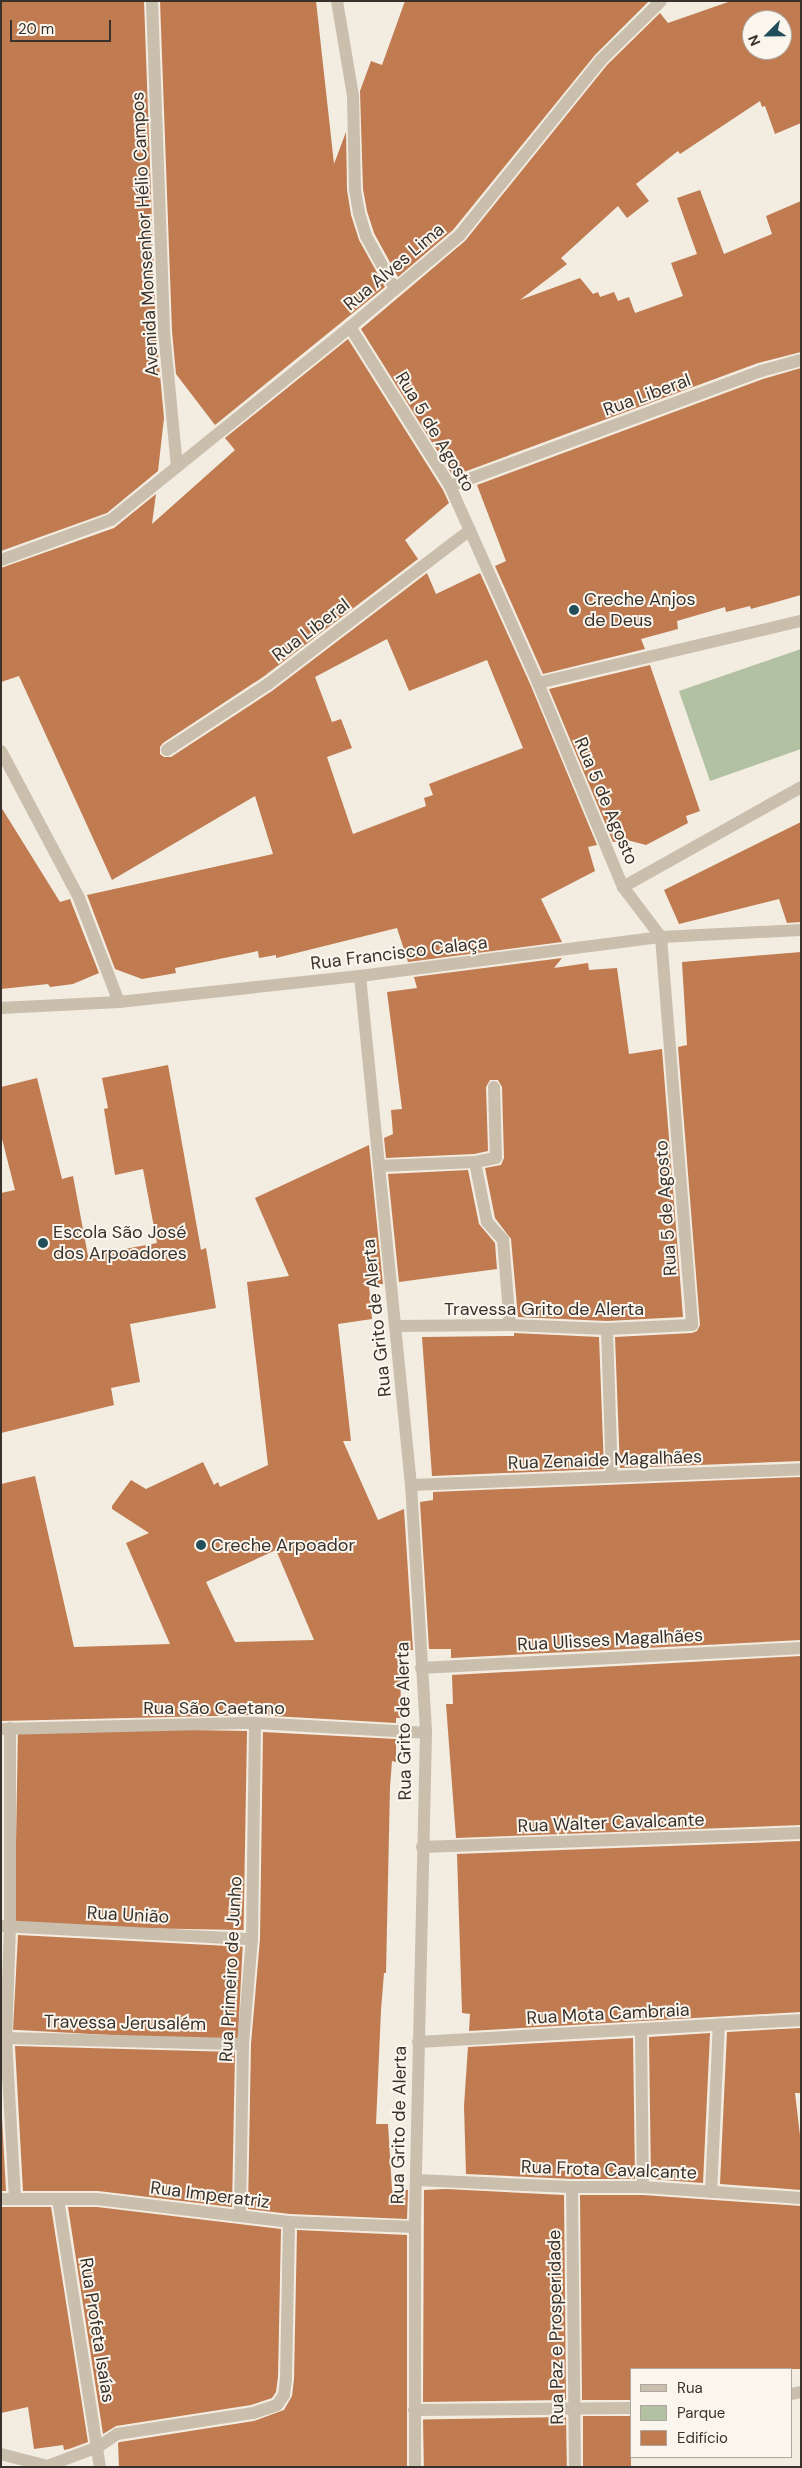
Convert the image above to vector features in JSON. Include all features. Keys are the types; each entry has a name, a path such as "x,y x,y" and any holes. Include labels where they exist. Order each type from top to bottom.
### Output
{"street":[{"name":"Avenida Monsenhor Hélio Campos","path":"152,1 164,332 177,466"},
{"path":"337,1 353,96 354,190 366,236 395,289"},
{"name":"Rua Alves Lima","path":"1,560 111,520 350,327 459,236 601,60 661,1"},
{"name":"Rua 5 de Agosto","path":"350,327 450,486 538,683 623,886 661,937 692,1325"},
{"name":"Rua Liberal","path":"450,486 761,372 801,360"},
{"name":"Rua Liberal","path":"167,750 268,684 470,530"},
{"path":"538,683 801,621"},
{"path":"1,751 79,898 119,1002"},
{"path":"623,886 801,787"},
{"name":"Rua Francisco Calaça","path":"1,1008 119,1002 360,976 661,937 801,930"},
{"name":"Rua Grito de Alerta","path":"360,976 411,1486 426,1733 415,2227 415,2467"},
{"path":"379,1166 475,1162 496,1158 494,1087"},
{"path":"475,1162 487,1222 503,1240 510,1325"},
{"name":"Travessa Grito de Alerta","path":"395,1326 510,1325 608,1329 692,1325"},
{"path":"608,1329 612,1476"},
{"name":"Rua Zenaide Magalhães","path":"411,1486 801,1469"},
{"name":"Rua Ulisses Magalhães","path":"421,1668 801,1648"},
{"name":"Rua São Caetano","path":"5,1728 255,1723 426,1733"},
{"name":"Rua Primeiro de Junho","path":"240,2216 243,2044 252,1939 255,1723"},
{"path":"5,1728 6,2038 15,2199"},
{"name":"Rua Walter Cavalcante","path":"422,1847 801,1833"},
{"name":"Rua União","path":"5,1926 252,1939"},
{"name":"Rua Mota Cambraia","path":"418,2042 801,2020"},
{"path":"711,2192 719,2024"},
{"path":"640,2030 643,2187"},
{"name":"Travessa Jerusalém","path":"6,2038 243,2044"},
{"name":"Rua Frota Cavalcante","path":"417,2180 572,2187 643,2187 801,2198"},
{"name":"Rua Paz e Prosperidade","path":"572,2187 575,2467"},
{"name":"Rua Imperatriz","path":"1,2200 97,2198 289,2222 415,2227"},
{"name":"Rua Profeta Isaías","path":"58,2199 100,2467"},
{"path":"1,2454 47,2466 98,2447 118,2434 253,2413 277,2406 284,2395 286,2378 289,2222"},
{"path":"414,2410 630,2408"}],"green space":[{"path":"801,649 801,749 710,781 679,691"}],"building":[{"path":"1,1 144,1 156,332 164,418 158,471 107,513 1,551"},
{"path":"160,1 316,1 334,164 346,132 347,190 351,215 359,240 385,287 215,425 176,374 172,331"},
{"path":"405,1 649,1 595,55 453,230 398,277 374,233 367,211 363,189 360,91 371,61 382,65"},
{"path":"731,1 801,1 801,123 775,134 765,106 762,107 760,101 680,154 678,151 636,184 649,201 627,218 618,206 561,258 567,264 520,300 580,278 593,294 598,292 600,297 614,292 618,301 629,297 635,313 683,296 671,263 697,254 677,198 700,190 724,254 772,234 766,216 801,201 801,352 758,363 453,476 361,329 465,241 607,65 660,13 668,23"},
{"path":"348,339 443,490 449,503 405,540 418,559 263,677 163,743 160,747 160,754 164,757 171,757 272,691 427,573 436,594 480,573 531,686 597,845 588,847 595,871 541,899 562,942 408,962 397,928 276,958 276,955 259,958 258,951 175,968 176,973 142,979 115,969 87,895 273,854 255,796 112,880 19,676 1,682 1,568 114,528 156,494 152,524 235,450 225,438","holes":["387,639 409,691 487,660 523,748 429,784 433,795 424,798 426,806 353,834 327,757 352,748 341,719 332,722 315,677"]},
{"path":"801,368 801,595 751,609 750,606 726,612 725,607 677,621 678,629 641,639 645,649 543,674 495,566 506,561 477,485 763,379"},
{"path":"650,665 700,811 686,816 688,823 646,845 627,840 613,842 549,689"},
{"path":"1,807 60,902 70,899 99,973 73,984 50,987 48,984 1,989"},
{"path":"801,822 801,922 787,923 779,899 679,924 664,890"},
{"path":"801,952 801,1461 620,1468 615,1337 692,1333 697,1331 700,1325 678,1047 687,1045 682,962"},
{"path":"562,958 554,968 588,963 589,970 617,968 629,1054 662,1049 683,1317 607,1321 518,1317 511,1239 495,1218 485,1168 501,1165 504,1158 502,1087 498,1080 490,1080 486,1087 488,1151 474,1154 386,1158 384,1138 393,1134 391,1110 402,1109 387,992 417,988 414,977"},
{"path":"168,1065 201,1250 206,1248 216,1308 130,1324 140,1382 111,1388 114,1405 1,1433 1,1193 15,1190 1,1135 1,1087 37,1078 62,1179 73,1176 88,1256 157,1243 143,1169 115,1175 104,1109 108,1108 102,1078"},
{"path":"369,1145 383,1284 369,1286 372,1319 338,1324 351,1441 343,1441 378,1520 404,1509 413,1650 400,1650 401,1718 396,1718 396,1723 255,1715 1,1721 1,1484 35,1476 74,1647 170,1644 126,1543 149,1533 112,1509 112,1506 131,1480 146,1489 203,1462 214,1485 218,1482 220,1487 268,1465 247,1282 289,1276 255,1198","holes":["276,1550 314,1640 235,1642 206,1582"]},
{"path":"468,1170 479,1224 495,1243 497,1269 399,1282 388,1174"},
{"path":"514,1333 599,1337 604,1469 432,1476 422,1337 514,1336"},
{"path":"801,1477 801,1640 451,1658 451,1649 429,1649 420,1502 433,1500 433,1492"},
{"path":"801,1656 801,1825 456,1838 446,1704 453,1704 452,1675"},
{"path":"18,1727 247,1731 244,1930 15,1926"},
{"path":"263,1732 396,1739 396,1762 392,1761 390,1787 386,1973 384,1973 381,2010 376,2124 388,2124 392,2190 408,2190 407,2219 290,2214 248,2209 251,2044 260,1939"},
{"path":"801,1841 801,2012 469,2031 470,2014 462,2013 457,1854"},
{"path":"18,1935 243,1947 238,2042 13,2030"},
{"path":"801,2028 801,2093 795,2093 801,2144 801,2190 720,2184 727,2032"},
{"path":"710,2033 703,2183 651,2179 649,2037"},
{"path":"633,2038 635,2179 572,2179 466,2174 464,2106 468,2047"},
{"path":"15,2046 235,2052 232,2207 98,2191 23,2191"},
{"path":"1,2099 6,2191 1,2191"},
{"path":"446,2189 564,2195 566,2400 423,2402 424,2190"},
{"path":"580,2195 643,2195 801,2206 801,2369 630,2368 630,2400 582,2400"},
{"path":"1,2207 51,2207 88,2442 69,2449 64,2450 63,2445 34,2449 28,2407 1,2413"},
{"path":"68,2207 97,2207 281,2229 278,2377 276,2392 272,2398 251,2405 116,2426 103,2434"},
{"path":"297,2230 407,2235 407,2467 119,2467 118,2443 120,2442 254,2421 284,2410 292,2396 294,2379"},
{"path":"583,2416 630,2416 631,2467 583,2467"},
{"path":"566,2417 567,2467 424,2467 423,2419"}],"place":[{"name":"Creche Anjos de Deus","path":"574,610"},
{"name":"Escola São José dos Arpoadores","path":"43,1243"},
{"name":"Creche Arpoador","path":"201,1545"}]}
